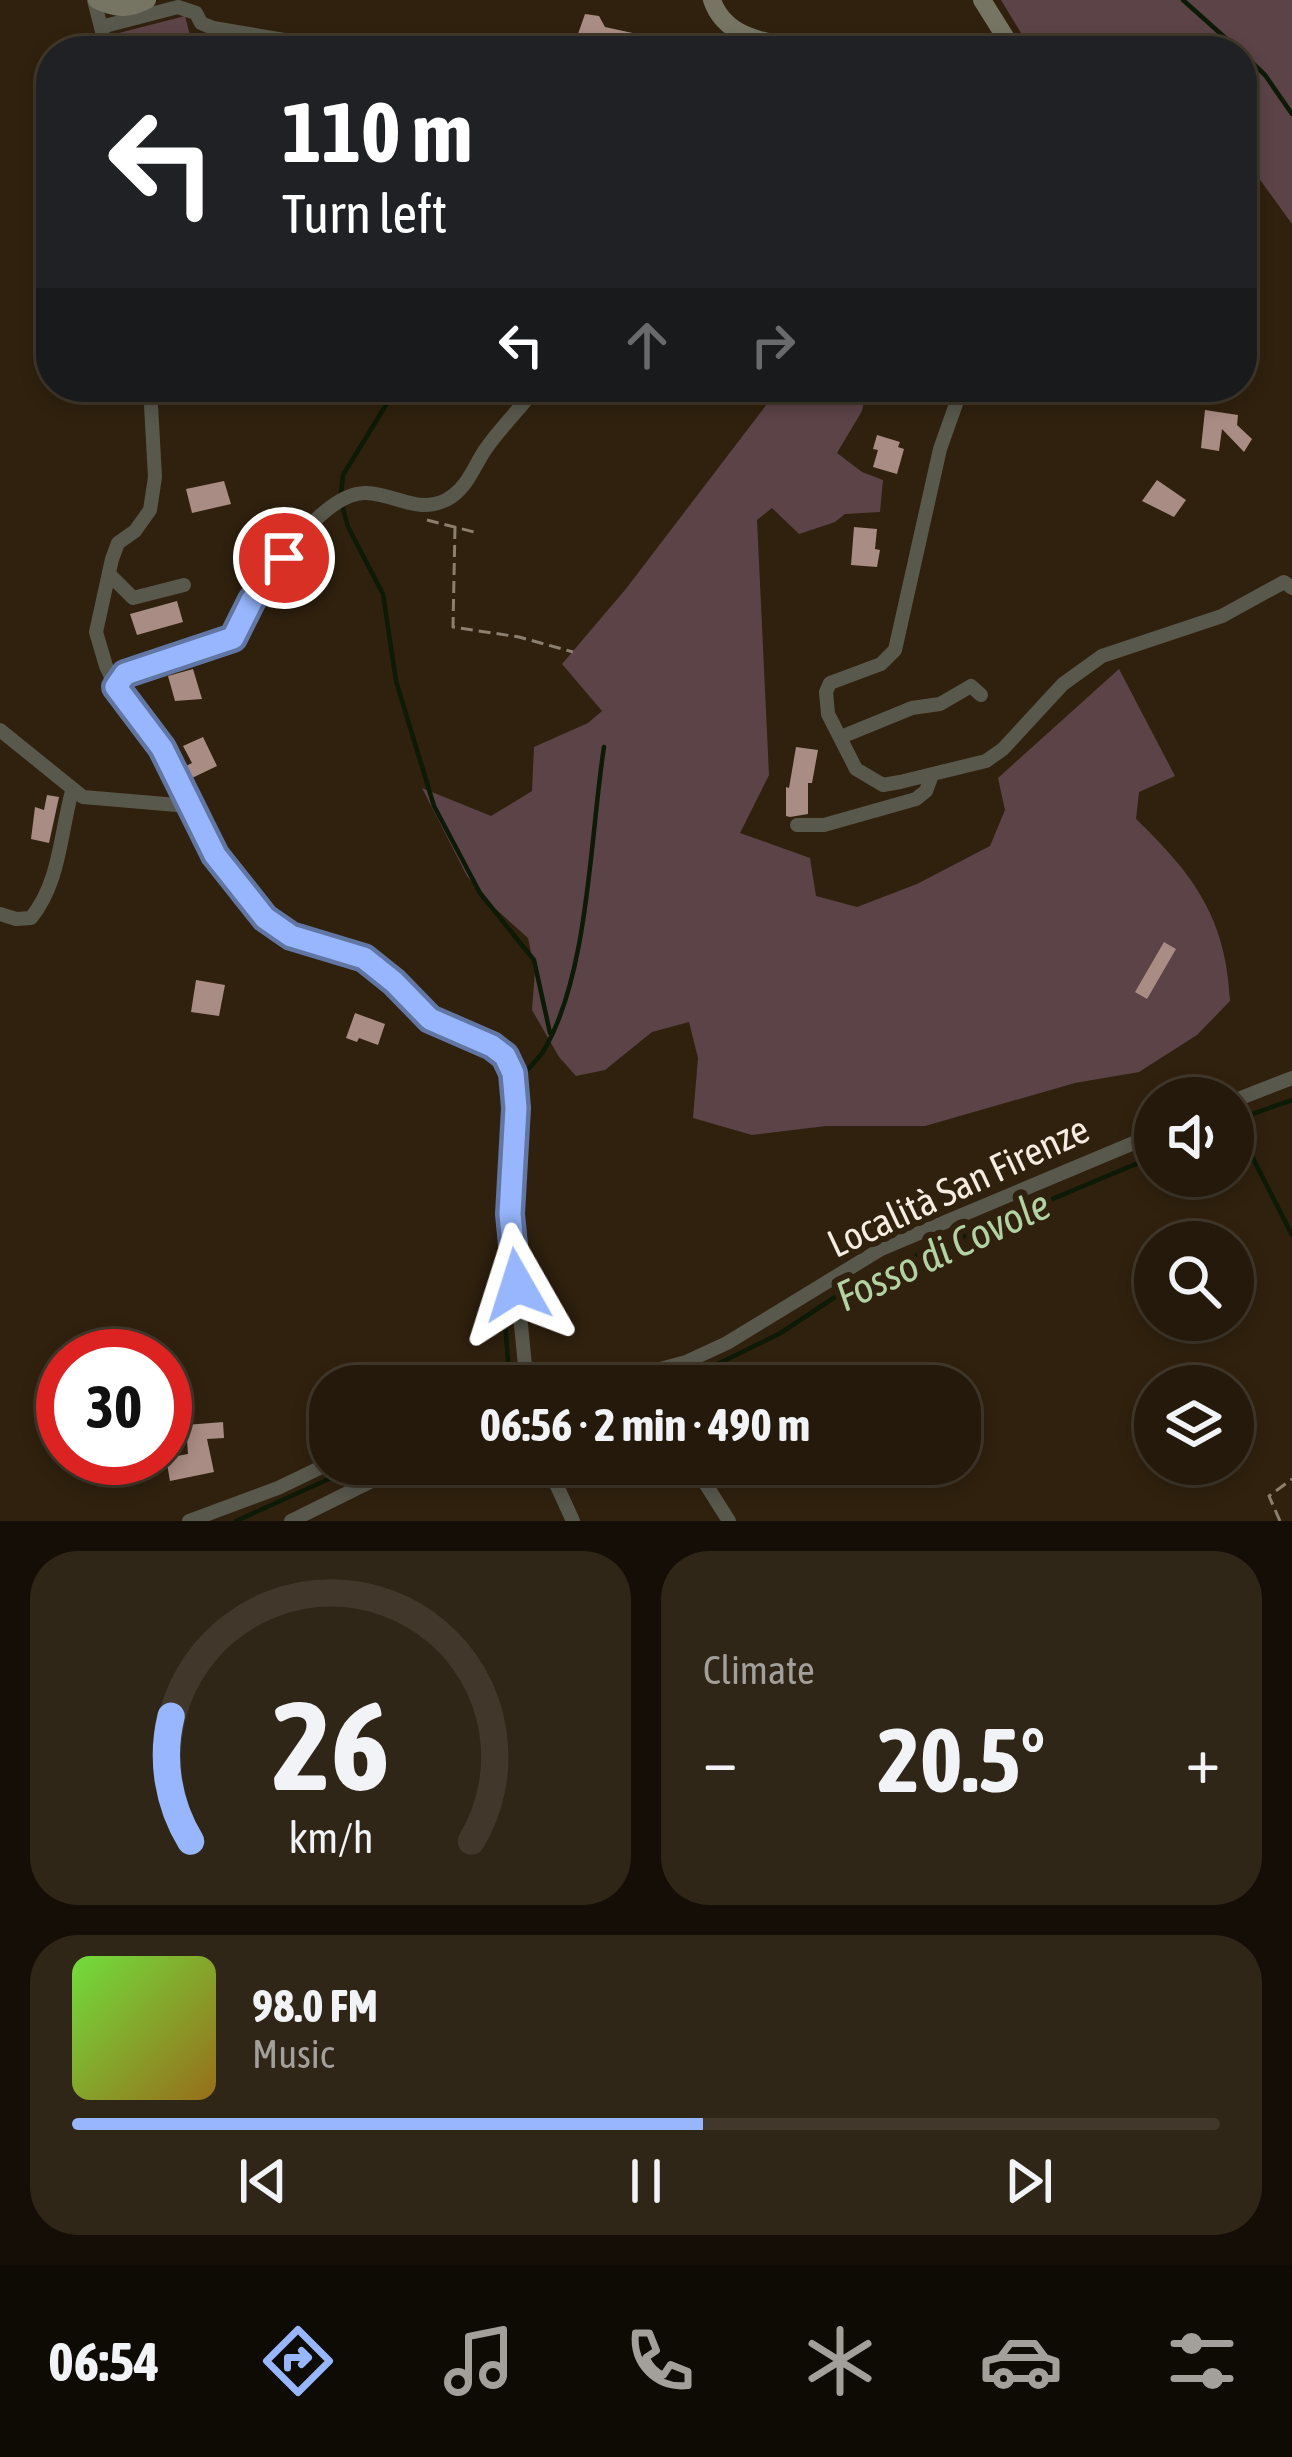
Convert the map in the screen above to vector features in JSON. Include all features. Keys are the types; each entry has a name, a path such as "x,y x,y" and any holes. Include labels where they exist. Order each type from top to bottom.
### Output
{"main road":[{"path":"95,0 131,8 147,0"},
{"path":"712,0 718,16 746,36"},
{"path":"982,0 1004,36"}],"street":[{"path":"95,0 103,36"},
{"path":"101,27 178,7 196,13 213,28 261,36"},
{"path":"151,402 155,477 150,510 135,531 118,543 96,632 116,687 162,748 215,855 265,918 291,936 364,958 430,1019 505,1056 513,1073 516,1108 510,1214 522,1365"},
{"path":"116,687 125,674 233,638 252,600 284,558 340,499 363,492 409,506 431,506 452,497 524,402"},
{"path":"957,402 940,449 895,650 881,664 830,683 826,692 828,714 856,770 883,785 986,761 1063,684 1102,656 1222,616 1284,583 1292,588"},
{"path":"109,574 133,598 184,585"},
{"path":"841,737 912,708 940,704 971,686 981,695"},
{"path":"0,730 82,797 189,806"},
{"path":"797,825 824,826 916,800 932,775"},
{"path":"0,914 31,918 45,900 72,791"},
{"path":"1254,1093 1292,1078"},
{"name":"Località San Firenze","path":"673,1365 727,1343 880,1249 1134,1143"},
{"path":"193,1520 309,1473"},
{"path":"291,1521 364,1485"},
{"path":"557,1485 573,1521"},
{"path":"707,1485 730,1521"}],"path":[{"path":"455,527 453,627 519,637 573,652"},
{"path":"1280,1521 1269,1496 1292,1479"}],"shaded area":[{"path":"1001,0 1292,0 1292,224 1257,176 1257,36 1023,36"},
{"path":"185,16 190,36 107,36"},
{"path":"769,402 864,402 837,453 862,472 883,480 880,512 845,514 799,534 772,508 757,520 769,775 740,833 810,858 816,896 857,907 917,884 990,846 1005,810 998,778 1119,669 1175,776 1139,792 1136,819 1175,859 1203,900 1222,945 1230,1001 1197,1035 1139,1072 1075,1083 925,1126 826,1126 752,1135 693,1118 698,1058 689,1022 652,1032 605,1070 576,1076 559,1057 532,1010 535,971 528,938 467,876 422,788 491,816 532,791 534,747 588,723 602,711 562,664 625,590"}],"building":[{"path":"585,14 599,16 605,27 646,36 577,36"},
{"path":"1205,410 1238,415 1237,425 1252,439 1244,452 1222,429 1219,451 1201,448"},
{"path":"877,435 900,442 898,447 904,449 897,474 873,467"},
{"path":"1157,480 1186,500 1174,517 1142,501"},
{"path":"224,481 231,504 192,513 186,489"},
{"path":"854,527 877,529 877,567 851,565"},
{"path":"177,601 183,622 137,635 130,614"},
{"path":"193,669 202,699 175,701 168,676"},
{"path":"203,737 217,766 192,778 196,792 184,767 192,763 183,746"},
{"path":"796,747 818,750 812,783 808,783 808,814 790,817 786,816 786,787"},
{"path":"47,795 59,797 49,843 31,839 35,807 44,810"},
{"path":"1164,942 1176,949 1147,999 1135,992"},
{"path":"196,980 225,985 219,1016 191,1012"},
{"path":"355,1013 385,1024 378,1045 346,1038"},
{"path":"223,1422 224,1438 207,1439 214,1472 192,1476 192,1425"}],"waterway":[{"path":"1183,0 1223,36"},
{"path":"1257,67 1292,114"},
{"path":"341,494 343,475 388,402"},
{"path":"342,505 348,527 383,594 396,681 434,806 480,893 534,960 550,1033"},
{"path":"519,1078 544,1050 570,983 586,903 604,747"},
{"path":"508,1365 500,1259 504,1092 511,1086"},
{"name":"Fosso di Covole","path":"1254,1113 1292,1100"},
{"path":"1254,1160 1292,1235"},
{"name":"Fosso di Covole","path":"716,1365 779,1334 864,1278 1134,1165"},
{"name":"Fosso di Covole","path":"236,1521 316,1485"}],"route":[{"path":"284,558 252,600 233,638 125,674 116,687 162,748 215,855 265,918 291,936 364,958 430,1019 505,1056 513,1073 516,1108 510,1214 517,1285"}]}
